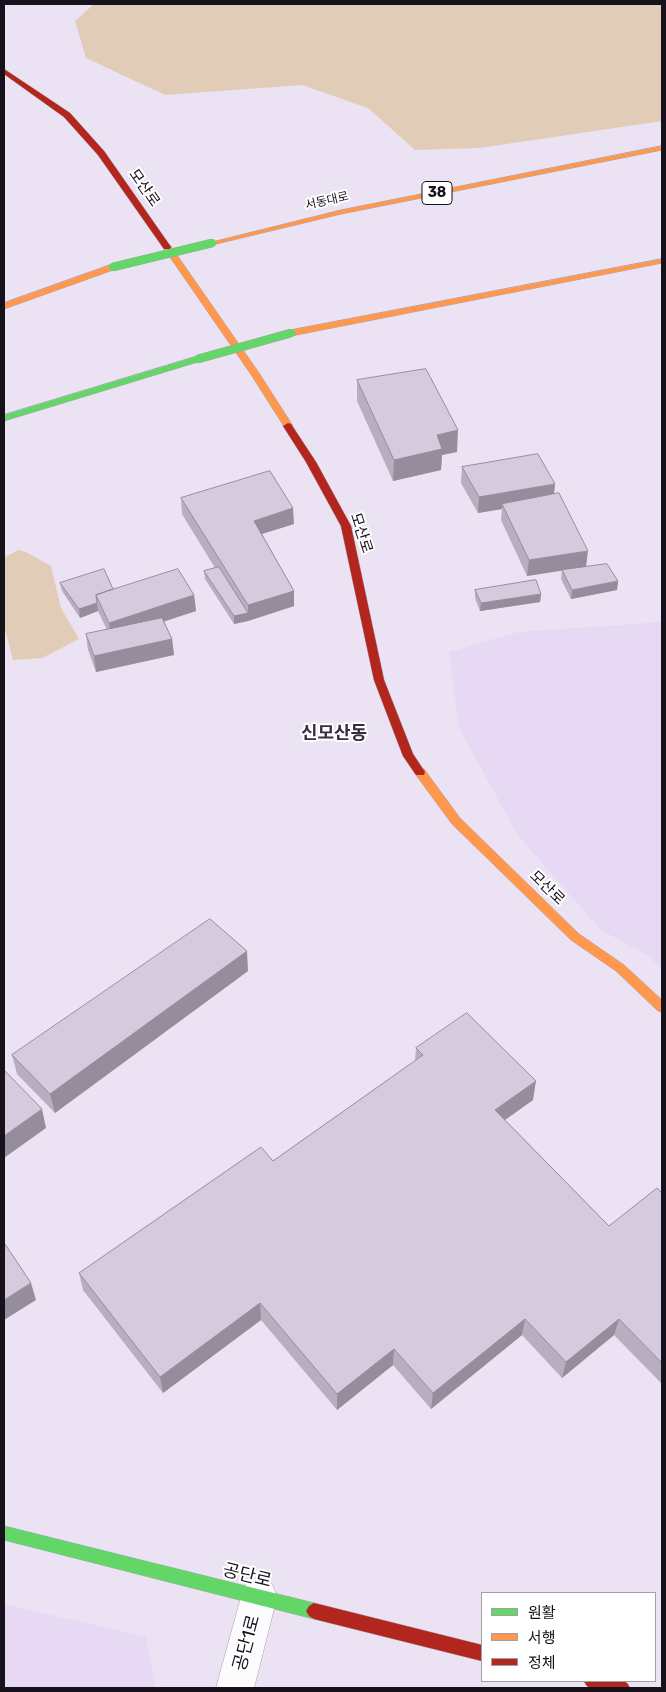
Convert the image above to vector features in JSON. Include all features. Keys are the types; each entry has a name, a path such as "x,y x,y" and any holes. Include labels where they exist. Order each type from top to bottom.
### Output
{"main road":[{"name":"모산로","path":"4,71 67,115 101,153 256,375 311,462 346,526 379,680 408,756 456,821 575,937 620,968 662,1007"},
{"name":"서동대로","path":"4,306 113,267 341,212 662,148"},
{"path":"4,418 291,333 662,261"},
{"path":"31,284 113,267"},
{"path":"52,391 198,359"},
{"name":"공단로","path":"4,1533 481,1653"},
{"path":"596,1682 622,1688"}],"street":[{"name":"공단1로","path":"235,1688 259,1597"}],"shaded area":[{"path":"94,4 662,4 662,121 480,148 415,150 368,108 302,85 165,95 86,58 75,21"},
{"path":"18,550 26,552 51,566 61,608 79,639 42,658 13,660 4,625 4,558"},
{"path":"662,622 662,969 647,955 601,930 518,836 459,728 449,652 518,632"},
{"path":"4,1604 146,1637 156,1688 4,1688"}],"building":[{"path":"426,369 458,430 437,435 442,449 394,460 357,380"},
{"path":"538,454 555,484 479,497 462,467"},
{"path":"270,471 293,508 254,521 294,591 248,605 181,498"},
{"path":"559,493 588,551 529,560 502,504"},
{"path":"607,564 618,581 572,590 562,570"},
{"path":"219,567 248,613 234,616 204,571"},
{"path":"104,569 113,589 96,595 97,603 79,609 60,583"},
{"path":"178,569 194,595 109,623 96,595"},
{"path":"536,580 541,594 481,603 475,590"},
{"path":"162,618 172,639 94,656 86,634"},
{"path":"210,919 247,951 50,1094 12,1055"},
{"path":"467,1013 536,1081 495,1110 609,1226 657,1188 662,1193 662,1363 619,1319 566,1362 525,1319 433,1393 394,1349 337,1394 260,1303 160,1377 79,1273 261,1147 273,1161 423,1055 416,1048"},
{"path":"4,1070 42,1109 4,1136"},
{"path":"4,1244 31,1283 4,1300"}],"traffic: fast":[{"path":"113,267 212,243"},
{"path":"198,359 291,333"},
{"path":"4,418 198,359"},
{"path":"4,1533 314,1611"}],"traffic: slow":[{"path":"212,243 341,212 662,148"},
{"path":"167,247 256,375 288,426"},
{"path":"291,333 662,261"},
{"path":"4,306 113,267"},
{"path":"420,772 456,821 575,937 620,968 662,1007"}],"traffic: jam":[{"path":"4,71 67,115 101,153 167,247"},
{"path":"288,426 311,462 346,526 379,680 408,756 420,772"},
{"path":"314,1611 481,1653"},
{"path":"596,1682 622,1688"}],"district":[{"name":"신모산동","path":"334,734"}]}
